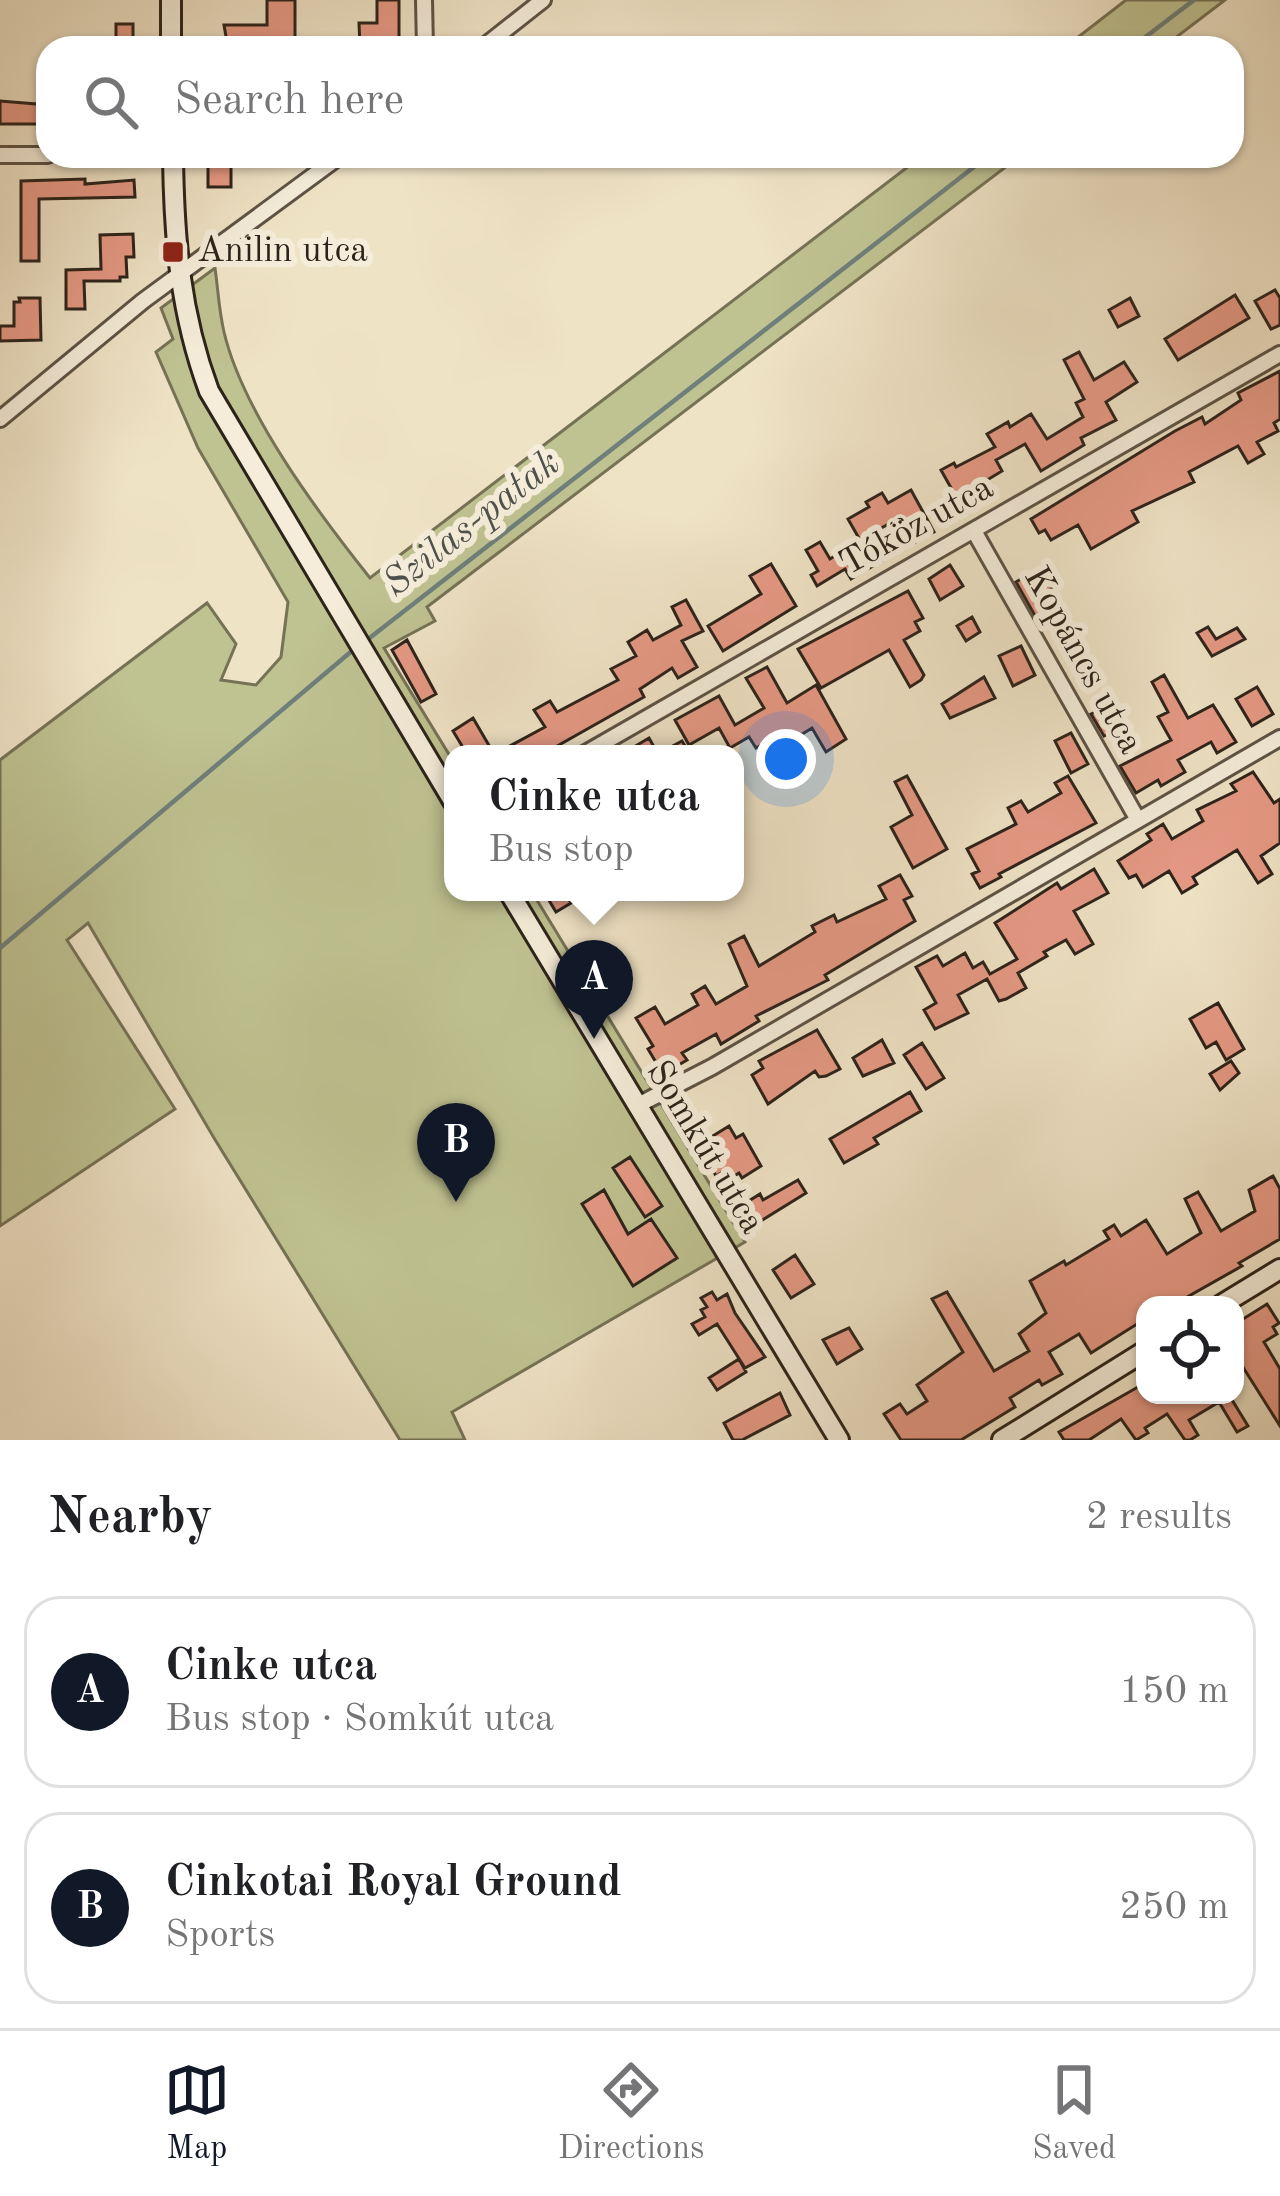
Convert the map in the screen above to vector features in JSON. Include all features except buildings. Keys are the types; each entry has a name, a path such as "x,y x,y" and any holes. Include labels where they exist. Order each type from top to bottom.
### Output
{"street":[{"path":"171,0 171,36"},
{"path":"424,0 425,36"},
{"path":"497,36 543,0"},
{"path":"0,155 36,155"},
{"path":"173,168 178,277 208,391 444,786"},
{"path":"0,419 324,168"},
{"name":"Tóköz utca","path":"599,745 1280,354"},
{"name":"Kopáncs utca","path":"974,531 1138,820"},
{"path":"640,1105 1280,738"},
{"name":"Somkút utca","path":"515,901 839,1440"},
{"path":"1236,1296 1280,1269"},
{"path":"1003,1440 1136,1357"}],"green space":[{"path":"1126,0 1225,0 1178,36 1080,36"},
{"path":"906,168 1004,168 427,607 435,621 384,648 444,746 444,901 537,901 745,1242 452,1412 465,1440 400,1440 88,923 67,940 175,1109 0,1226 0,760 207,603 236,644 221,680 256,685 281,657 288,602 198,448 156,352 173,339 161,308 215,268 224,332 248,396 306,493 370,578"}],"waterway":[{"name":"Szilas-patak","path":"1147,36 1194,0"},
{"name":"Szilas-patak","path":"367,640 973,168"},
{"name":"Szilas-patak","path":"0,948 353,650"}],"place":[{"name":"Anilin utca","path":"173,252"},
{"name":"Cinke utca","path":"594,1039"},
{"name":"Cinkotai Royal Ground","path":"456,1202"}]}
